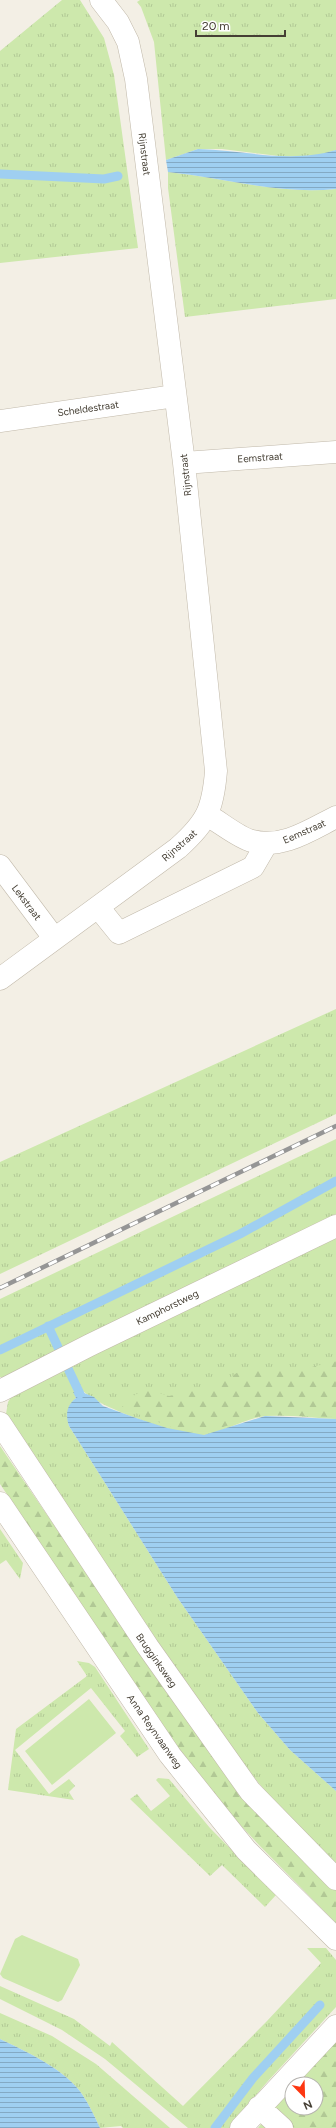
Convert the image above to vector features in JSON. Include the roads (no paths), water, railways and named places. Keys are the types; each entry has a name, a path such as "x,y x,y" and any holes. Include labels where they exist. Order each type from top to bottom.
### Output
{"street":[{"name":"Rijnstraat","path":"0,979 178,848 196,832 207,815 214,796 216,771 184,463 136,79 128,42 118,22 101,0"},
{"name":"Scheldestraat","path":"0,421 175,396"},
{"name":"Eemstraat","path":"184,463 336,452"},
{"name":"Eemstraat","path":"207,815 251,841 268,843 284,842 336,817"},
{"path":"98,907 120,933 254,866 268,843"},
{"name":"Lekstraat","path":"0,866 54,938"},
{"name":"Kamphorstweg","path":"0,1391 90,1345 336,1226"},
{"name":"Brugginksweg","path":"0,1423 148,1647 250,1791 336,1880"},
{"name":"Anna Reynvaanweg","path":"0,1503 170,1755 246,1850 336,1939"},
{"path":"241,2128 336,2026"},
{"path":"260,2107 282,2128"}],"water":[{"path":"198,149 284,156 319,154 336,150 336,189 294,190 273,188 168,172 166,160"},
{"path":"81,1388 84,1393 94,1397 103,1406 167,1428 204,1435 265,1416 336,1419 336,1791 290,1750 258,1713 177,1597 69,1426 67,1418 68,1410 76,1398 73,1392 80,1394"},
{"path":"0,2039 53,2067 71,2082 85,2099 100,2128 0,2128"}],"waterway":[{"path":"0,174 104,179 118,176"},
{"path":"0,1350 240,1234 336,1181"},
{"path":"48,1326 80,1394"},
{"path":"215,2128 253,2078 320,2005"}],"railway":[{"path":"0,1288 336,1126"}]}
